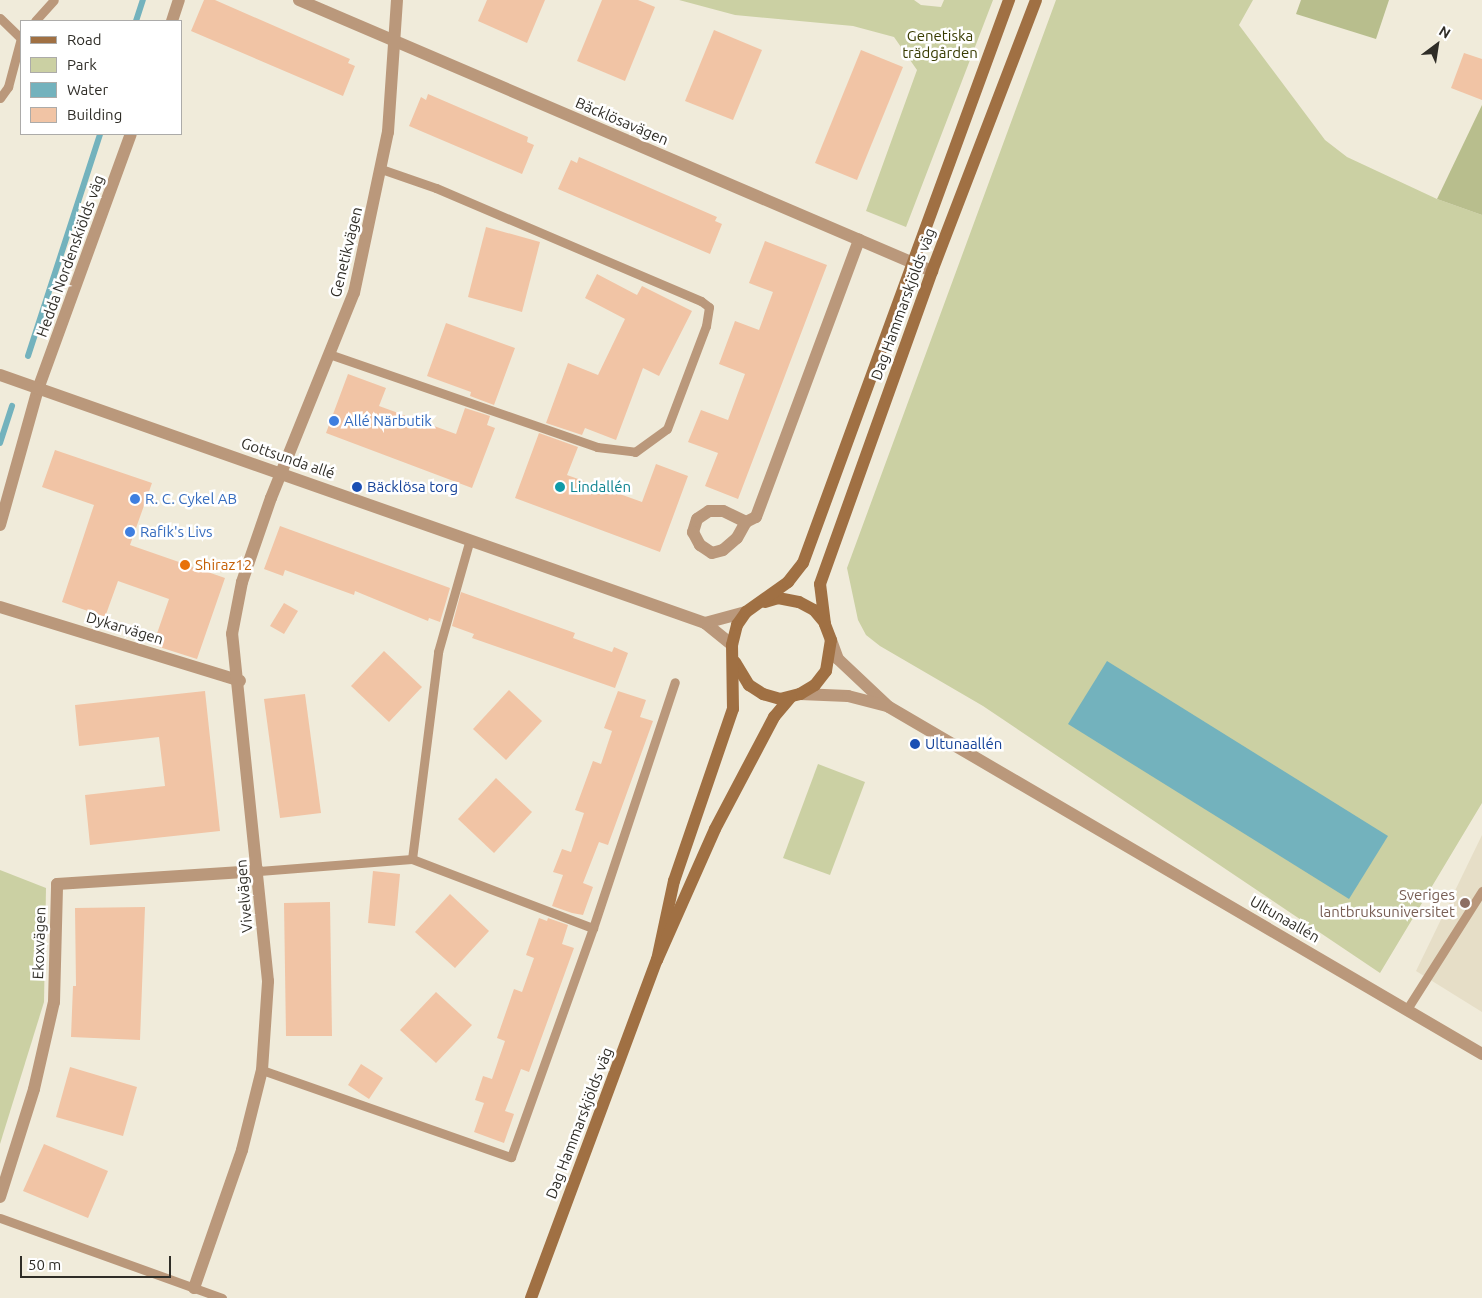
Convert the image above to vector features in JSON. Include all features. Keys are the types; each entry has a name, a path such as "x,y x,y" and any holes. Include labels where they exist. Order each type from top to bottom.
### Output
{"main road":[{"name":"Dag Hammarskjölds väg","path":"658,960 674,881 733,709 732,650 737,625 746,612 788,582 803,563 1009,0"},
{"name":"Dag Hammarskjölds väg","path":"531,1298 658,960 715,829 774,717 796,696 815,685 826,671 831,640 825,624 820,584 932,271 1036,0"},
{"name":"Dag Hammarskjölds väg","path":"761,603 778,598 800,602 814,610 825,624"},
{"path":"732,650 738,672 749,685 764,694 796,696"}],"street":[{"path":"172,20 179,0"},
{"name":"Bäcklösavägen","path":"299,0 932,271"},
{"name":"Genetikvägen","path":"271,498 354,293 381,169 397,42 397,0"},
{"name":"Hedda Nordenskiölds väg","path":"38,389 131,135"},
{"path":"746,522 756,517 860,240"},
{"name":"Gottsunda allé","path":"0,375 705,623 732,650"},
{"path":"0,525 38,389"},
{"name":"Vivelvägen","path":"194,1288 242,1150 262,1070 268,981 240,681 232,634 242,582 271,498"},
{"name":"Dykarvägen","path":"0,607 240,681"},
{"path":"705,623 746,612"},
{"name":"Ultunaallén","path":"831,640 838,660 889,706 1482,1054"},
{"name":"Ultunaallén","path":"796,696 848,696 889,706"},
{"name":"Ekoxvägen","path":"0,1197 34,1089 54,1002 57,884 259,871"}],"lane":[{"path":"37,20 54,0"},
{"path":"0,18 20,37"},
{"path":"0,98 8,87 20,42"},
{"path":"330,354 597,447 635,452 667,429 706,326 709,307 701,301 436,188 381,169"},
{"path":"412,859 438,652 470,539"},
{"path":"262,1070 511,1157 593,928 675,682"},
{"path":"259,871 412,859 593,928"},
{"path":"1407,1009 1482,891"},
{"path":"0,1218 222,1298"}],"shaded area":[{"name":"Sveriges lantbruksuniversitet","path":"1482,835 1482,1012 1416,971"}],"green space":[{"name":"Genetiska trädgården","path":"679,0 914,0 921,5 941,7 944,0 993,0 906,227 866,211 917,70 894,37 853,26 735,15"},
{"path":"1056,0 1253,0 1239,25 1325,140 1347,157 1437,199 1482,215 1482,803 1380,973 983,706 880,646 866,635 858,620 847,568"},
{"path":"1301,0 1389,0 1376,39 1296,14"},
{"path":"1482,105 1482,215 1437,199"},
{"path":"818,764 865,782 830,875 783,858"},
{"path":"0,870 46,888 44,1002 0,1144"}],"water":[{"path":"1107,661 1388,836 1349,899 1068,724"}],"building":[{"path":"204,0 215,0 350,59 348,63 355,66 343,96 191,31"},
{"path":"487,0 545,0 527,43 478,21"},
{"path":"602,0 638,0 655,7 625,81 577,61"},
{"path":"714,30 762,50 733,120 685,101"},
{"path":"861,50 903,67 857,180 815,163"},
{"path":"1464,53 1482,59 1482,100 1451,88"},
{"path":"428,94 528,137 527,142 534,145 522,174 409,126 421,97 426,100"},
{"path":"579,157 717,217 715,221 722,224 710,254 558,189 571,160 577,163"},
{"path":"486,227 540,242 522,312 468,297"},
{"path":"765,241 827,265 738,499 705,486 718,453 688,442 701,410 728,420 745,374 719,364 735,321 759,330 773,292 749,283"},
{"path":"597,274 637,295 642,286 692,311 659,376 643,368 616,440 585,428 582,435 546,423 568,363 598,375 625,319 585,298"},
{"path":"446,323 515,348 494,405 470,396 471,392 427,376"},
{"path":"348,374 386,388 379,406 456,434 465,408 490,416 487,425 495,428 472,488 326,433"},
{"name":"Lindallén","path":"539,433 578,447 567,475 642,502 656,464 688,476 660,552 515,498"},
{"path":"55,450 152,483 130,545 225,578 197,659 153,645 169,599 118,581 105,617 62,602 94,505 42,487"},
{"path":"280,526 450,588 440,622 429,618 428,621 355,591 354,595 285,570 283,576 264,569"},
{"path":"461,592 575,633 573,638 612,652 614,647 628,653 615,688 472,638 474,634 452,626"},
{"path":"284,603 298,611 284,634 270,626"},
{"path":"384,651 422,687 389,722 351,686"},
{"path":"509,690 542,721 506,760 473,729"},
{"path":"205,691 220,831 90,845 85,795 165,786 159,737 79,746 75,705"},
{"path":"618,691 646,700 640,717 653,721 608,845 599,842 583,883 593,887 583,915 552,906 563,875 553,872 562,849 571,852 584,813 575,810 593,761 601,764 612,731 604,728"},
{"path":"305,694 321,813 280,818 264,699"},
{"path":"496,778 532,812 494,853 458,819"},
{"path":"373,871 400,874 395,926 368,923"},
{"path":"450,894 489,931 455,968 415,932"},
{"path":"330,902 332,1036 286,1036 284,903"},
{"path":"145,907 140,1040 71,1037 73,986 76,986 75,908"},
{"path":"539,918 547,921 548,918 568,925 562,944 574,948 529,1072 521,1069 505,1111 514,1114 504,1143 474,1132 484,1103 475,1100 483,1076 492,1079 505,1041 497,1038 514,989 522,992 534,958 526,955"},
{"path":"436,992 472,1025 436,1063 400,1030"},
{"path":"361,1064 383,1078 369,1099 348,1085"},
{"path":"70,1067 137,1087 123,1136 56,1117"},
{"path":"44,1144 108,1171 88,1218 23,1191"}],"waterway":[{"path":"136,20 143,0"},
{"path":"28,356 100,135"},
{"path":"0,443 12,406"}],"place":[{"name":"Allé Närbutik","path":"334,421"},
{"name":"Bäcklösa torg","path":"357,487"},
{"name":"Lindallén","path":"560,487"},
{"name":"R. C. Cykel AB","path":"135,499"},
{"name":"Rafik's Livs","path":"130,532"},
{"name":"Shiraz12","path":"185,565"},
{"name":"Ultunaallén","path":"915,744"},
{"name":"Sveriges lantbruksuniversitet","path":"1465,903"}]}
